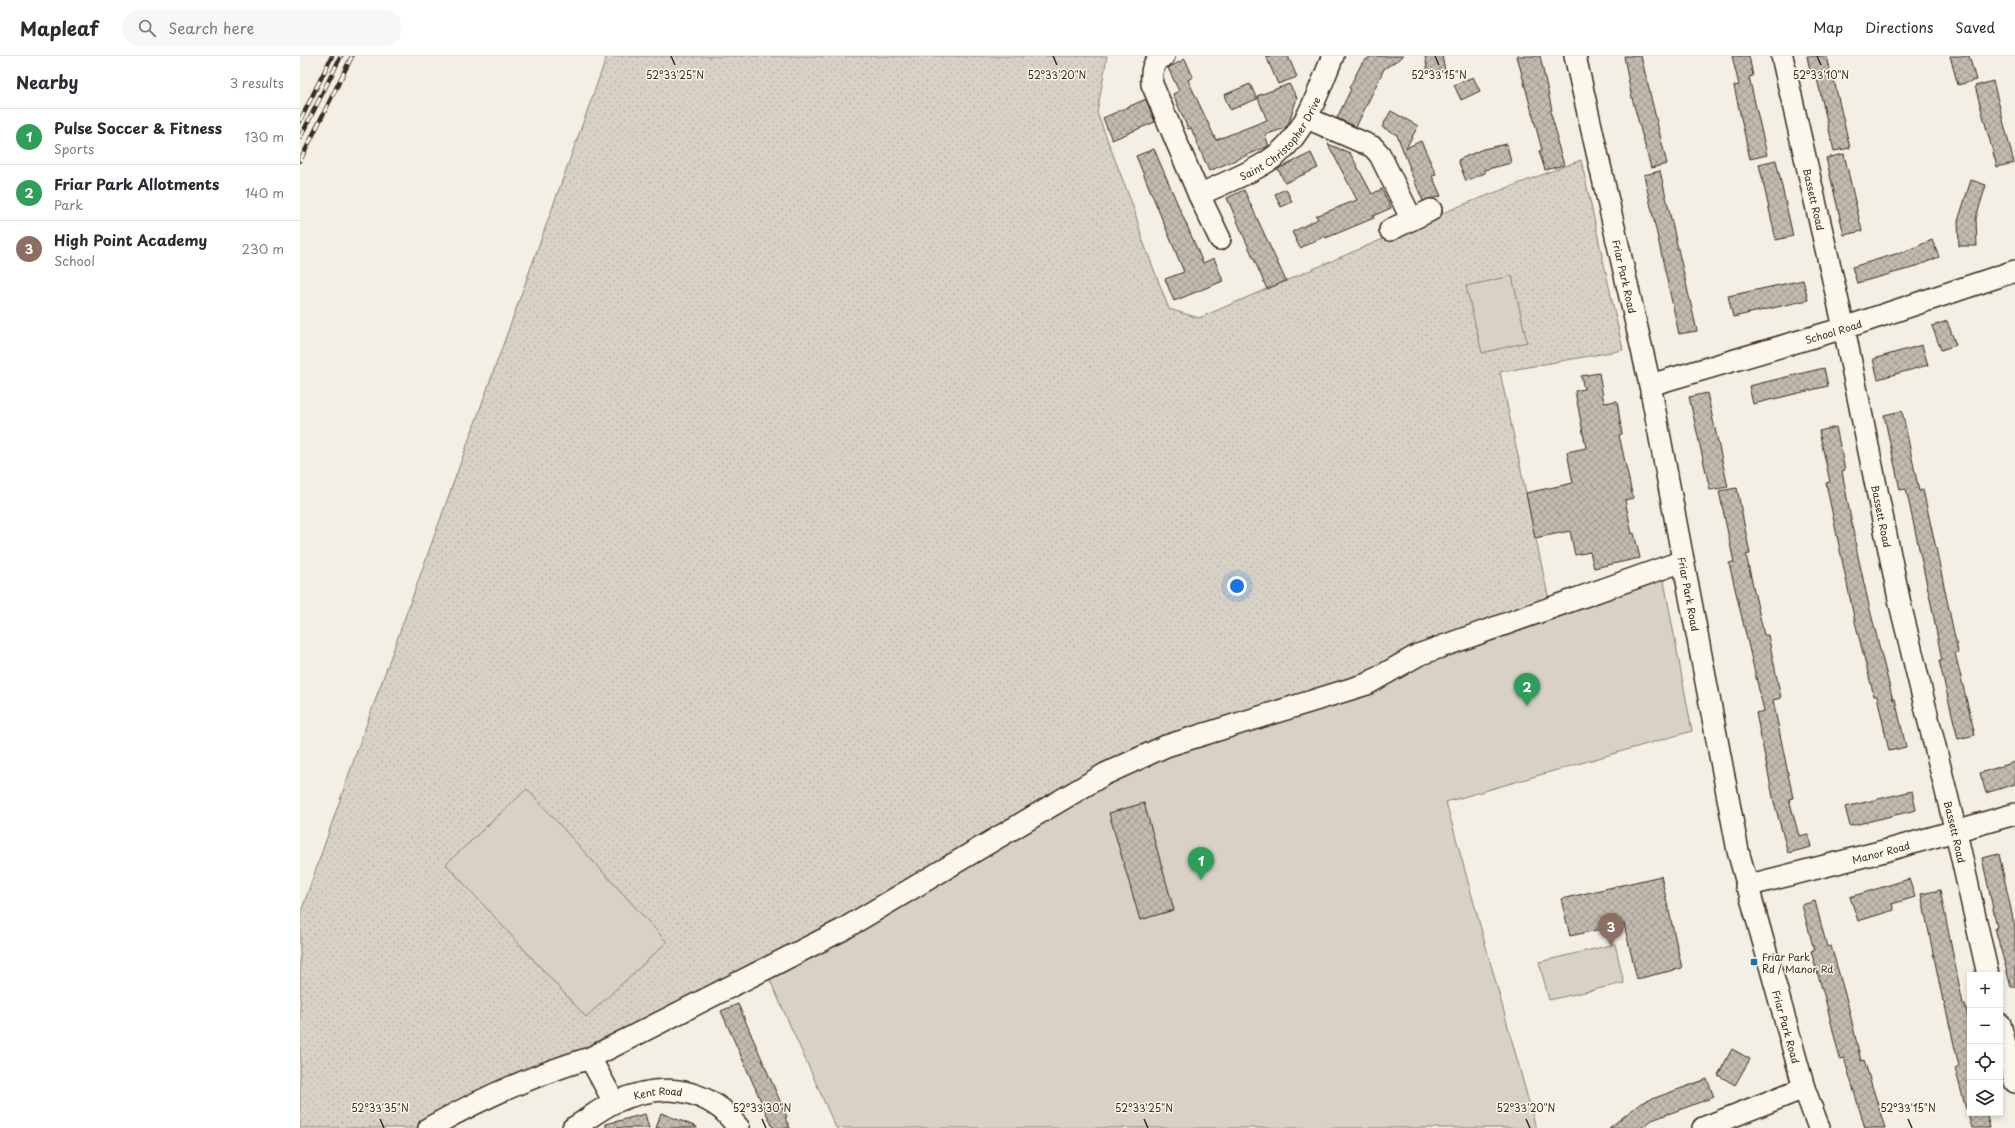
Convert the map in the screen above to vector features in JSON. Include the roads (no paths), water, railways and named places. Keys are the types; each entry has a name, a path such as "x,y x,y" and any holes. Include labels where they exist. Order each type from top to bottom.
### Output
{"street":[{"path":"1164,56 1156,60 1151,71 1152,84 1199,195 1220,240"},
{"name":"Saint Christopher Drive","path":"1199,195 1263,164 1280,152 1307,118 1332,56"},
{"name":"Friar Park Road","path":"1575,56 1650,385 1715,736 1738,851 1746,886 1804,1088 1819,1128"},
{"name":"Bassett Road","path":"1782,56 1844,328 1900,604 1956,832 1987,972"},
{"path":"1307,118 1373,147 1380,155 1411,218"},
{"path":"1390,230 1411,218 1431,210"},
{"name":"School Road","path":"1650,385 1844,328 2015,271"},
{"path":"429,1128 471,1104 512,1086 590,1058 842,930 1105,774 1166,746 1367,684 1418,655 1683,561"},
{"name":"Manor Road","path":"1746,886 1956,832 2015,814"},
{"path":"2003,1036 2015,1082"},
{"path":"590,1058 614,1102"},
{"path":"1703,1128 1804,1088"},
{"name":"Kent Road","path":"573,1128 614,1102 662,1089 684,1091 701,1097 721,1108 739,1128"}],"railway":[{"path":"300,121 332,56"},
{"path":"300,138 341,56"},
{"path":"300,161 352,56"}],"place":[{"name":"Friar Park Allotments","path":"1527,706"},
{"name":"Pulse Soccer & Fitness","path":"1201,880"},
{"name":"High Point Academy","path":"1611,946"},
{"name":"Friar Park Rd / Manor Rd","path":"1754,962"}]}
